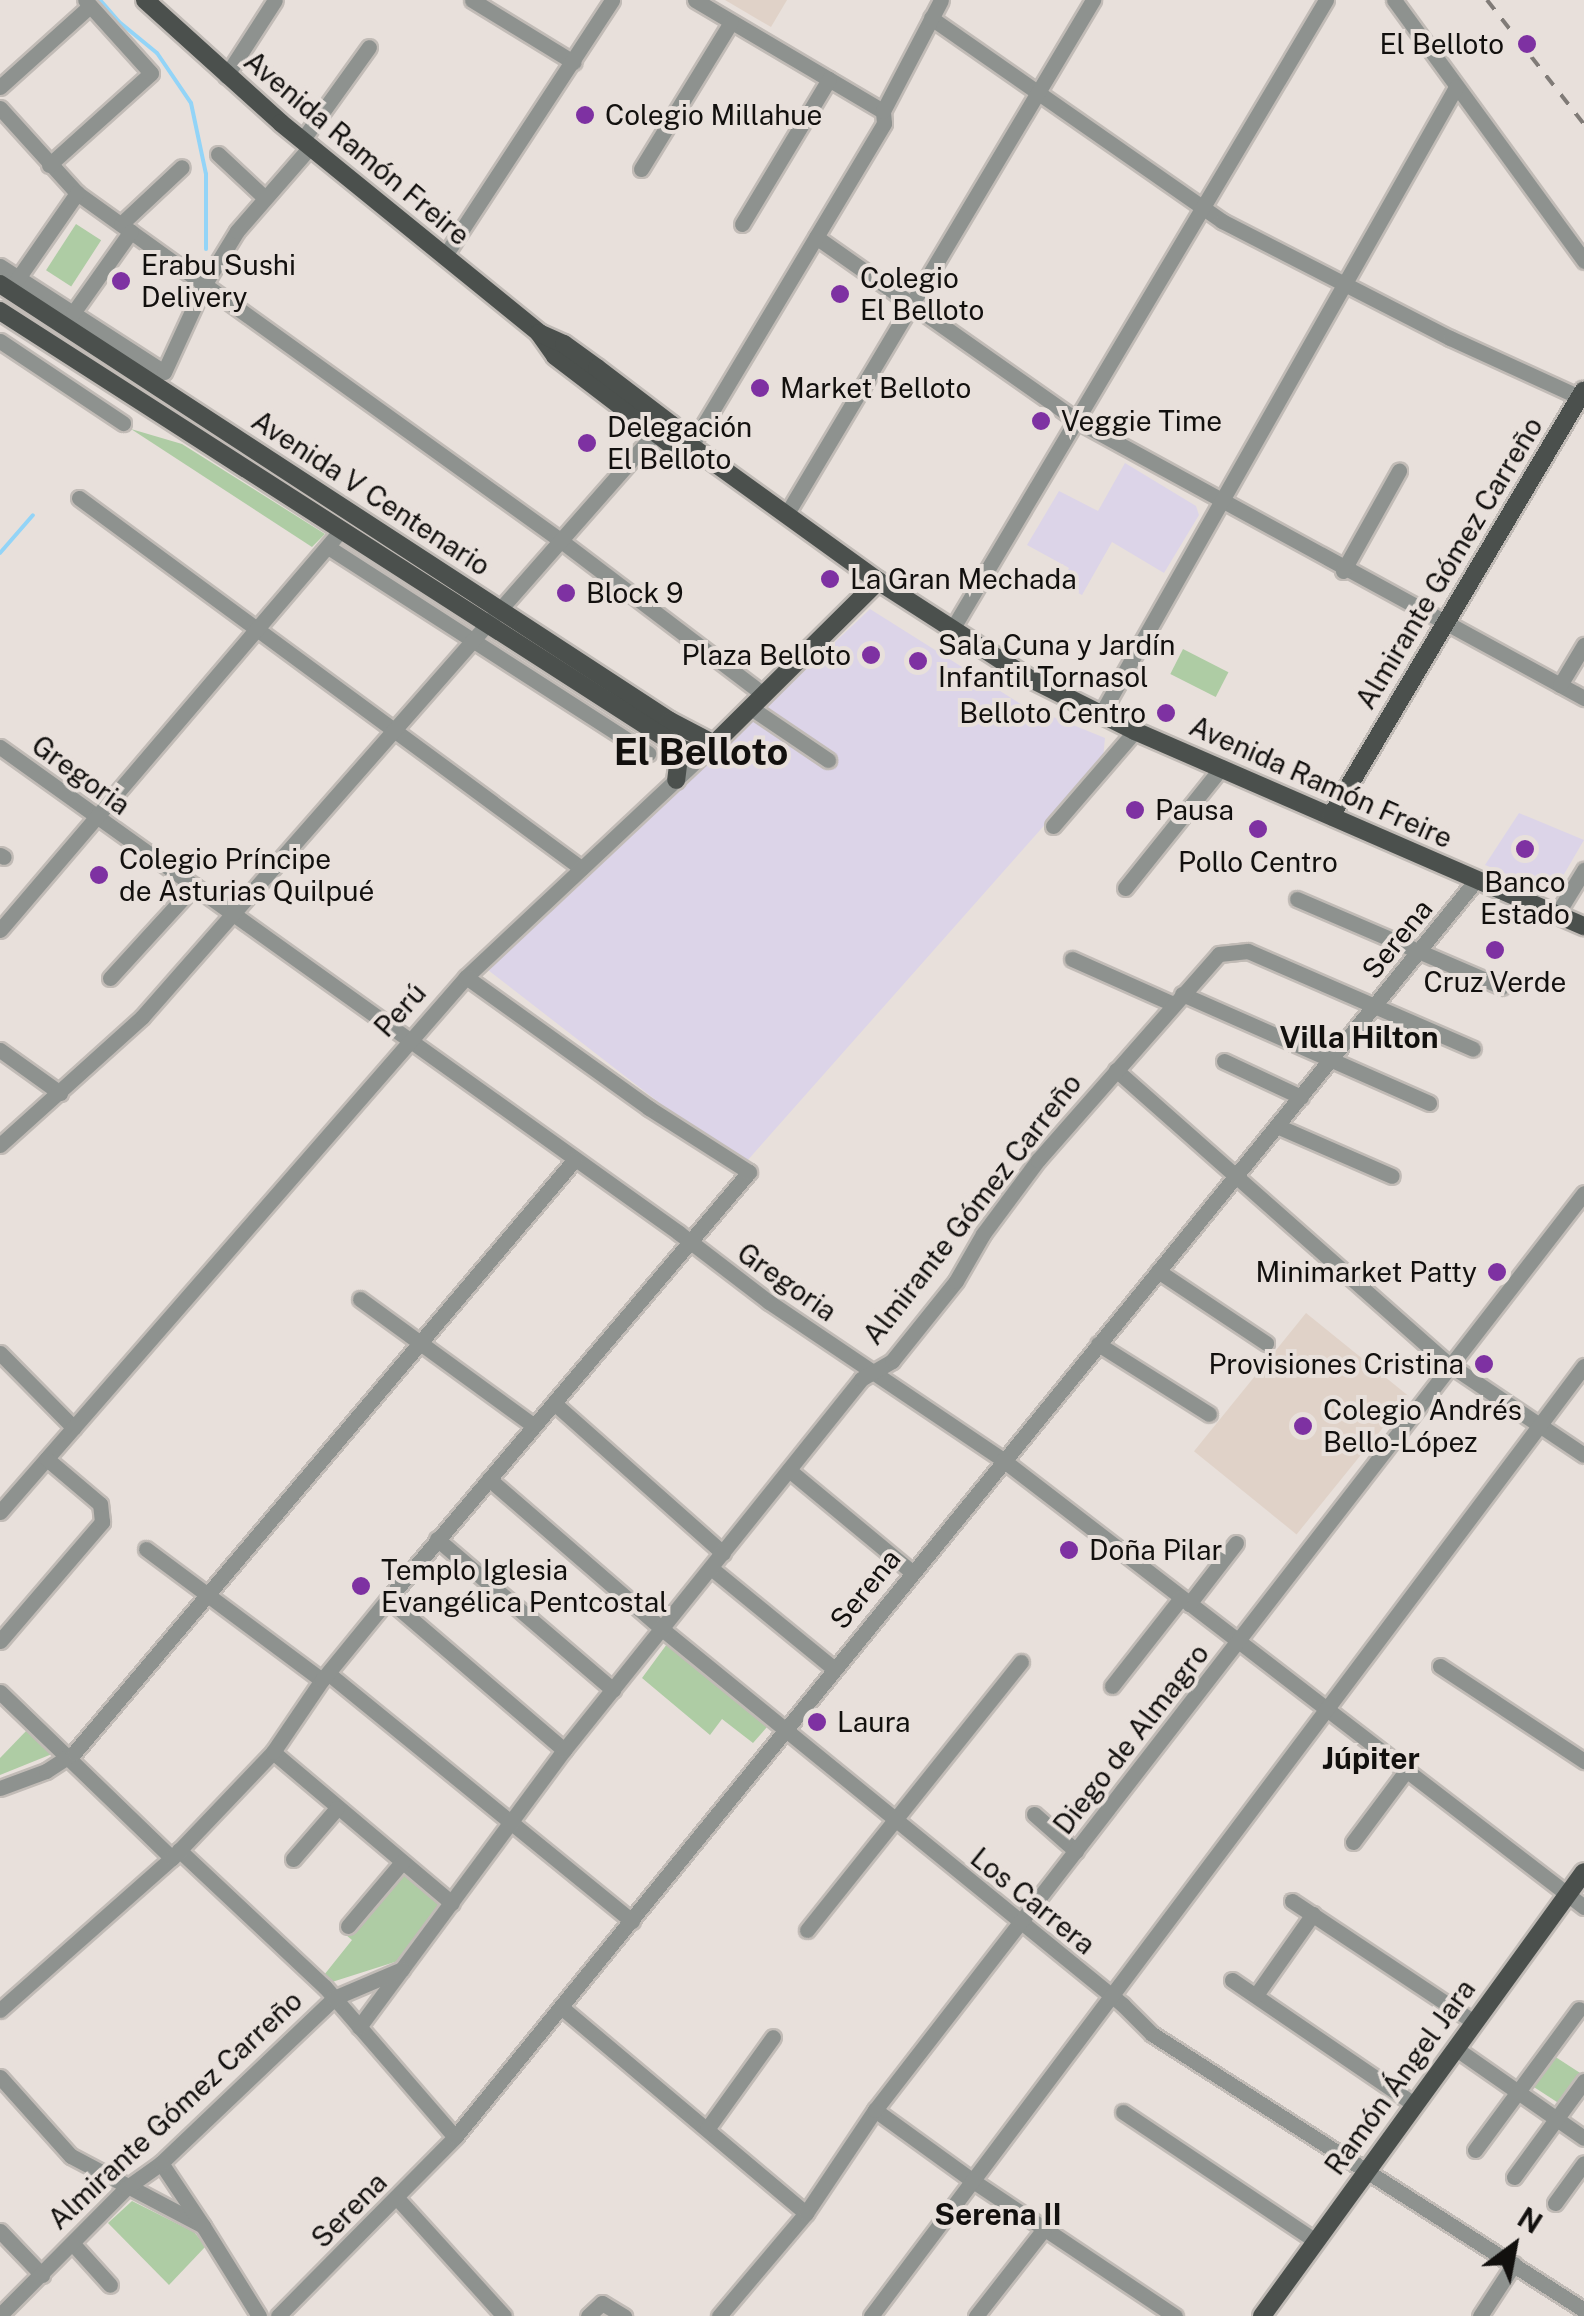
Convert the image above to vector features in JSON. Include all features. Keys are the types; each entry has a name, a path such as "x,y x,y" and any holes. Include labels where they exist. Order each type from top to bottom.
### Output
{"main road":[{"name":"Avenida Ramón Freire","path":"145,0 226,76 539,334 555,356 670,444 686,440"},
{"name":"Avenida V Centenario","path":"7,285 496,618 666,740 684,750 710,748"},
{"name":"Avenida V Centenario","path":"0,311 342,529 710,748"},
{"name":"Avenida Ramón Freire","path":"539,334 564,344 786,515 951,631 1135,731 1584,926"},
{"name":"Almirante Gómez Carreño","path":"1331,816 1583,395"},
{"name":"Perú","path":"710,748 878,581"},
{"path":"666,740 678,758 676,780"},
{"name":"Ramón Ángel Jara","path":"1262,2316 1584,1872"}],"street":[{"path":"226,76 275,0"},
{"path":"472,0 573,62"},
{"path":"444,257 612,0"},
{"path":"695,0 883,111"},
{"path":"686,440 884,123 883,111 941,0"},
{"path":"786,515 1093,0"},
{"path":"1394,0 1584,261"},
{"path":"951,631 1079,422 1320,2"},
{"path":"0,87 87,3 150,73 50,165"},
{"path":"931,18 1203,209 1344,284 1583,395"},
{"path":"642,169 731,22"},
{"path":"0,266 7,285 73,313 164,372 204,285 237,232 307,143 368,46"},
{"path":"742,224 829,78"},
{"path":"1101,714 1456,87"},
{"path":"0,108 77,193 560,540 828,760"},
{"path":"218,154 266,198"},
{"path":"73,313 126,227 182,167"},
{"path":"7,285 77,193"},
{"path":"816,237 1079,422 1343,570 1584,698"},
{"path":"0,341 123,422"},
{"path":"0,1145 142,1018 656,434"},
{"path":"1343,570 1399,471"},
{"path":"78,498 581,868"},
{"path":"0,930 342,529"},
{"path":"328,546 648,753"},
{"path":"1560,685 1584,645"},
{"path":"1053,826 1135,731"},
{"name":"Perú","path":"0,1512 466,977 710,748"},
{"name":"Gregoria","path":"2,752 575,1158 690,1244 1003,1460 1584,1907"},
{"path":"1125,888 1222,768"},
{"path":"1557,914 1584,870"},
{"name":"Serena","path":"278,2316 455,2138 1476,880"},
{"path":"110,978 194,886"},
{"path":"1297,899 1502,987"},
{"name":"Almirante Gómez Carreño","path":"359,2027 564,1750 872,1370 885,1368 892,1361 956,1281 983,1234 1038,1160 1219,954 1248,951 1376,1006"},
{"path":"1072,959 1429,1103"},
{"path":"0,2010 175,1854 273,1752 388,1599 748,1172 648,1108 466,977"},
{"path":"1376,1006 1473,1049"},
{"path":"0,1050 60,1093"},
{"path":"1224,1062 1302,1097"},
{"path":"1116,1070 1450,1365 1584,1455"},
{"path":"1278,1126 1392,1176"},
{"path":"0,1788 66,1761 575,1158"},
{"name":"Diego de Almagro","path":"719,2316 806,2214 875,2110 1584,1193"},
{"path":"1158,1272 1266,1343"},
{"path":"360,1299 534,1426"},
{"path":"1098,1344 1209,1414"},
{"path":"0,1354 74,1428"},
{"path":"871,2316 1584,1366"},
{"path":"554,1403 724,1552"},
{"path":"0,1642 102,1522 100,1504 47,1459"},
{"path":"789,1470 912,1572"},
{"name":"Los Carrera","path":"488,1479 662,1629 1112,1996 1152,2034 1584,2310"},
{"path":"437,1540 613,1690"},
{"path":"1112,1686 1236,1543"},
{"path":"146,1548 326,1677 632,1921"},
{"path":"711,1568 833,1668"},
{"path":"388,1599 564,1750"},
{"path":"807,1930 1021,1662"},
{"path":"1440,1666 1584,1761"},
{"path":"0,1692 54,1742 66,1761 334,1998 455,2138"},
{"path":"273,1752 452,1903"},
{"path":"1353,1842 1406,1771"},
{"path":"293,1860 337,1808"},
{"path":"1034,1814 1076,1851"},
{"path":"348,1926 402,1862"},
{"path":"1292,1901 1474,2022"},
{"path":"1256,1995 1314,1914"},
{"name":"Almirante Gómez Carreño","path":"0,2315 126,2188 160,2162 334,1998 402,1969"},
{"path":"1232,1980 1414,2104"},
{"path":"561,2007 806,2214"},
{"path":"1475,2150 1579,2009"},
{"path":"708,2129 773,2038"},
{"path":"1455,2048 1584,2138"},
{"path":"0,2077 71,2156 203,2226"},
{"path":"1514,2177 1584,2081"},
{"path":"875,2110 972,2181 1176,2316"},
{"path":"1124,2112 1316,2241"},
{"path":"160,2162 259,2316"},
{"path":"1556,2203 1584,2162"},
{"path":"397,2198 504,2316"},
{"path":"976,2316 1044,2229"},
{"path":"0,2232 42,2275"},
{"path":"73,2244 110,2285"},
{"path":"1480,2316 1514,2264"},
{"path":"593,2310 608,2304 624,2316"}],"shaded area":[{"path":"725,0 787,0 771,27"},
{"path":"1125,463 1196,506 1199,515 1164,573 1112,542 1082,595 1061,584 1069,568 1027,545 1059,491 1098,511"},
{"path":"870,609 1019,703 1105,738 1103,759 747,1161 679,1118 488,970"},
{"path":"1519,813 1584,840 1556,888 1549,892 1485,865"},
{"name":"Colegio Andrés Bello-López","path":"1306,1313 1409,1396 1297,1534 1194,1451"}],"green space":[{"path":"76,224 101,240 71,286 46,270"},
{"path":"131,429 182,444 325,534 312,547"},
{"path":"1183,649 1228,672 1216,697 1170,674"},
{"path":"667,1644 767,1727 753,1743 722,1719 710,1735 642,1678"},
{"path":"29,1728 52,1754 0,1775 0,1758"},
{"path":"401,1869 444,1903 398,1961 332,1982 324,1975 352,1940 346,1935"},
{"path":"1554,2056 1582,2074 1562,2105 1534,2087"},
{"path":"132,2201 194,2232 206,2246 169,2285 108,2223"}],"waterway":[{"path":"100,0 118,21 157,53 191,103 206,174 206,249"},
{"path":"0,553 33,515"}],"railway":[{"path":"1487,0 1584,124"}],"place":[{"name":"El Belloto","path":"1527,44"},
{"name":"Colegio Millahue","path":"585,115"},
{"name":"Erabu Sushi Delivery","path":"121,281"},
{"name":"Colegio El Belloto","path":"840,294"},
{"name":"Market Belloto","path":"760,388"},
{"name":"Veggie Time","path":"1041,421"},
{"name":"Delegación El Belloto","path":"587,443"},
{"name":"La Gran Mechada","path":"830,579"},
{"name":"Block 9","path":"566,593"},
{"name":"Plaza Belloto","path":"871,655"},
{"name":"Sala Cuna y Jardín Infantil Tornasol","path":"918,661"},
{"name":"Belloto Centro","path":"1166,713"},
{"name":"Pausa","path":"1135,810"},
{"name":"Pollo Centro","path":"1258,829"},
{"name":"Banco Estado","path":"1525,849"},
{"name":"Colegio Príncipe de Asturias Quilpué","path":"99,875"},
{"name":"Cruz Verde","path":"1495,950"},
{"name":"Minimarket Patty","path":"1497,1272"},
{"name":"Provisiones Cristina","path":"1484,1364"},
{"name":"Colegio Andrés Bello-López","path":"1303,1426"},
{"name":"Doña Pilar","path":"1069,1550"},
{"name":"Templo Iglesia Evangélica Pentcostal","path":"361,1586"},
{"name":"Laura","path":"817,1722"}],"district":[{"name":"El Belloto","path":"701,752"},
{"name":"Villa Hilton","path":"1359,1037"},
{"name":"Júpiter","path":"1371,1758"},
{"name":"Serena II","path":"998,2214"}]}
